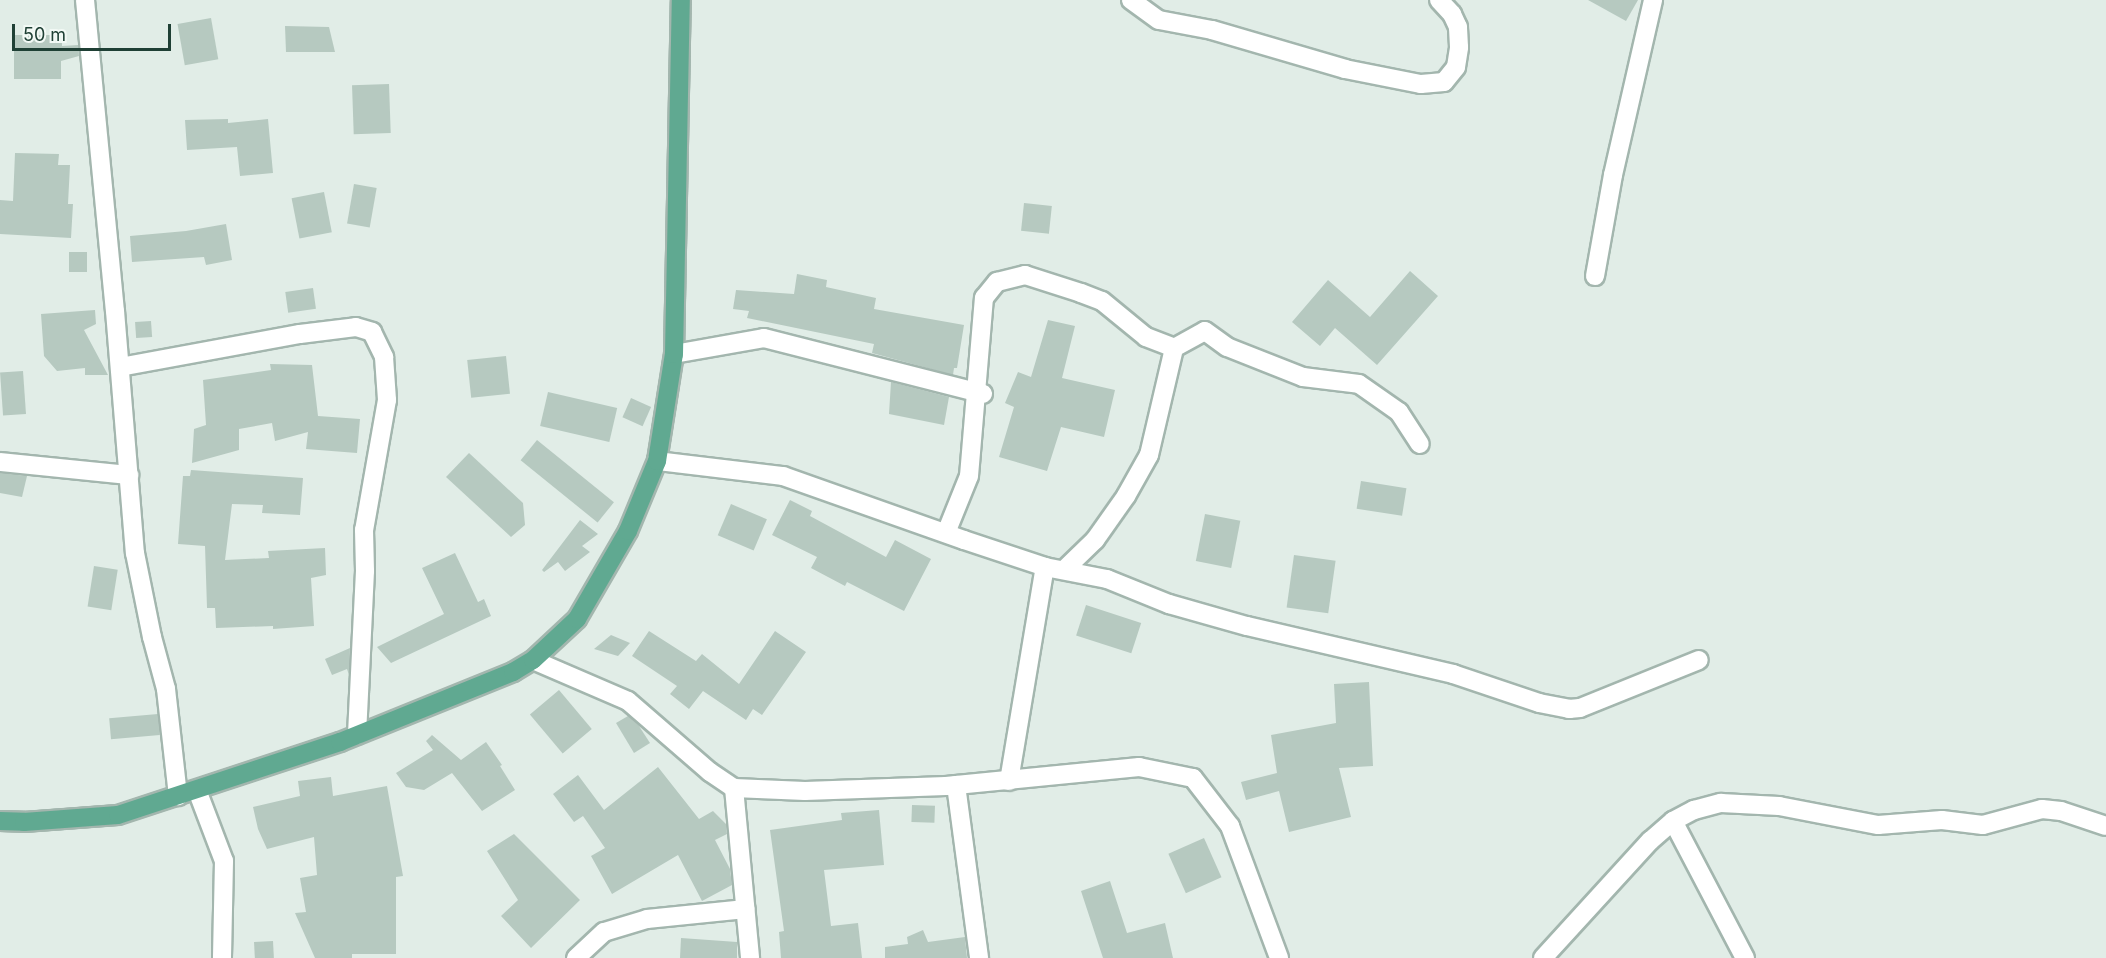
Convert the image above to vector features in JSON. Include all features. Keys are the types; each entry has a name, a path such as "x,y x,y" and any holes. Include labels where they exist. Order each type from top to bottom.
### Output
{"main road":[{"path":"0,821 24,822 118,815 357,735 513,672 533,660 577,619 628,531 657,461 674,354 681,0"}],"street":[{"path":"85,0 120,367 135,553 152,637 166,689 178,796"},
{"path":"1131,0 1159,20 1212,30 1345,69 1421,84 1444,82 1456,67 1458,27 1452,15 1438,0"},
{"path":"1595,276 1613,175 1653,0"},
{"path":"946,533 969,476 980,393 979,332 984,298 997,282 1025,275 1102,301 1146,337 1174,348"},
{"path":"120,367 300,334 356,327 372,332 384,357 387,400 364,530 365,571 357,735"},
{"path":"1065,569 1095,540 1126,496 1149,455 1174,348 1205,331 1227,347 1303,377 1359,384 1399,412 1420,444"},
{"path":"674,354 765,338 980,393"},
{"path":"657,461 783,476 1045,567 1065,569 1107,579 1169,604 1453,674 1539,703 1569,709 1580,708 1699,660"},
{"path":"0,462 129,475"},
{"path":"1009,781 1045,567"},
{"path":"533,660 628,701 710,772 735,788 806,791 956,785 1139,767 1193,778 1230,825 1279,958"},
{"path":"956,785 979,958"},
{"path":"735,788 750,958"},
{"path":"197,790 224,861 222,958"},
{"path":"1543,958 1650,841 1673,821 1694,810 1721,803 1779,806 1878,825 1942,820 1983,825 2042,809 2061,811 2106,826"},
{"path":"1673,821 1745,958"},
{"path":"576,958 604,932 647,919 745,909"}],"building":[{"path":"1588,0 1638,0 1626,21"},
{"path":"211,18 218,59 185,65 178,24"},
{"path":"285,26 329,27 335,52 286,52"},
{"path":"14,35 62,35 62,46 78,45 79,56 61,61 61,79 14,79"},
{"path":"389,84 391,133 354,134 352,85"},
{"path":"228,119 228,123 268,119 273,173 240,176 237,147 187,150 185,120"},
{"path":"15,153 59,154 58,165 70,165 68,204 73,204 71,238 0,234 0,200 13,201"},
{"path":"354,184 377,188 370,227 347,223"},
{"path":"324,192 332,232 299,239 292,198"},
{"path":"1024,203 1052,206 1049,234 1021,231"},
{"path":"226,224 232,260 206,265 204,257 132,262 130,236 186,231"},
{"path":"69,252 87,252 87,272 69,272"},
{"path":"1410,271 1438,296 1377,365 1335,328 1320,346 1292,322 1328,280 1370,317"},
{"path":"797,274 827,280 826,287 876,298 874,309 964,325 957,368 954,368 953,375 872,353 874,344 747,318 749,311 733,309 736,290 794,294"},
{"path":"313,288 316,309 288,313 285,292"},
{"path":"95,310 96,324 84,330 108,375 85,375 85,368 57,371 44,356 41,314"},
{"path":"1048,320 1075,326 1062,378 1115,390 1104,437 1061,427 1047,471 999,457 1014,407 1005,403 1018,372 1031,377"},
{"path":"151,321 152,337 136,338 135,322"},
{"path":"506,356 510,394 471,398 467,360"},
{"path":"270,364 312,365 318,416 360,419 357,453 306,449 308,432 275,441 272,423 239,429 239,450 192,463 194,429 206,425 203,380 271,370"},
{"path":"23,371 26,414 3,415 0,373"},
{"path":"891,382 949,397 944,425 889,414"},
{"path":"548,392 617,408 609,442 540,426"},
{"path":"631,398 651,407 643,426 622,417"},
{"path":"537,440 614,502 598,523 521,460"},
{"path":"469,453 523,503 525,525 511,537 446,477"},
{"path":"191,470 303,478 300,515 262,513 263,505 232,504 225,560 269,558 268,551 325,548 326,575 311,578 314,626 273,629 273,626 216,628 215,608 207,608 205,546 178,544 183,476 190,476"},
{"path":"0,473 27,476 22,497 0,493"},
{"path":"1361,481 1406,488 1402,516 1357,509"},
{"path":"790,500 812,511 810,516 886,557 895,540 931,559 904,611 847,582 845,586 811,568 817,557 772,535"},
{"path":"731,504 767,519 754,551 718,535"},
{"path":"1205,514 1240,521 1231,568 1196,561"},
{"path":"580,520 598,534 582,546 590,552 565,571 558,562 544,572 542,570"},
{"path":"455,553 478,602 484,599 491,616 391,663 377,647 444,614 422,568"},
{"path":"1294,555 1336,561 1328,613 1287,607"},
{"path":"94,566 118,570 111,610 88,606"},
{"path":"1086,605 1141,623 1131,653 1076,635"},
{"path":"649,631 696,661 702,654 739,684 775,631 806,652 762,715 753,709 746,720 703,691 689,709 670,694 677,686 632,656"},
{"path":"611,635 630,643 618,656 594,649"},
{"path":"350,648 349,675 347,669 332,675 325,659"},
{"path":"1369,682 1373,766 1339,768 1351,817 1289,832 1279,791 1246,800 1241,782 1277,773 1271,735 1336,723 1334,684"},
{"path":"559,690 592,729 563,753 530,714"},
{"path":"158,714 160,735 111,739 109,718"},
{"path":"628,716 639,726 650,743 634,753 616,723"},
{"path":"432,735 461,760 486,742 502,765 500,766 515,790 482,811 452,773 424,790 406,787 396,773 433,750 426,741"},
{"path":"658,767 699,819 713,811 726,824 727,834 715,840 730,869 732,885 702,901 678,855 612,894 591,856 605,848 583,816 574,822 553,794 578,775 604,810"},
{"path":"331,777 333,796 387,786 403,876 396,877 396,954 352,954 352,958 315,958 295,913 306,912 300,878 317,875 314,837 267,849 258,829 253,807 300,796 298,781"},
{"path":"912,805 935,806 934,823 911,822"},
{"path":"879,810 884,865 824,870 831,926 858,923 862,958 781,958 779,932 784,931 770,830 842,820 841,813"},
{"path":"514,834 580,900 531,948 501,916 518,900 487,851"},
{"path":"1204,838 1221,877 1186,893 1168,854"},
{"path":"1110,881 1127,933 1165,923 1173,958 1103,958 1081,891"},
{"path":"923,930 928,942 965,937 967,958 885,958 885,947 908,944 907,937"},
{"path":"681,938 737,942 737,958 680,958"},
{"path":"273,941 274,958 255,958 254,942"}]}
